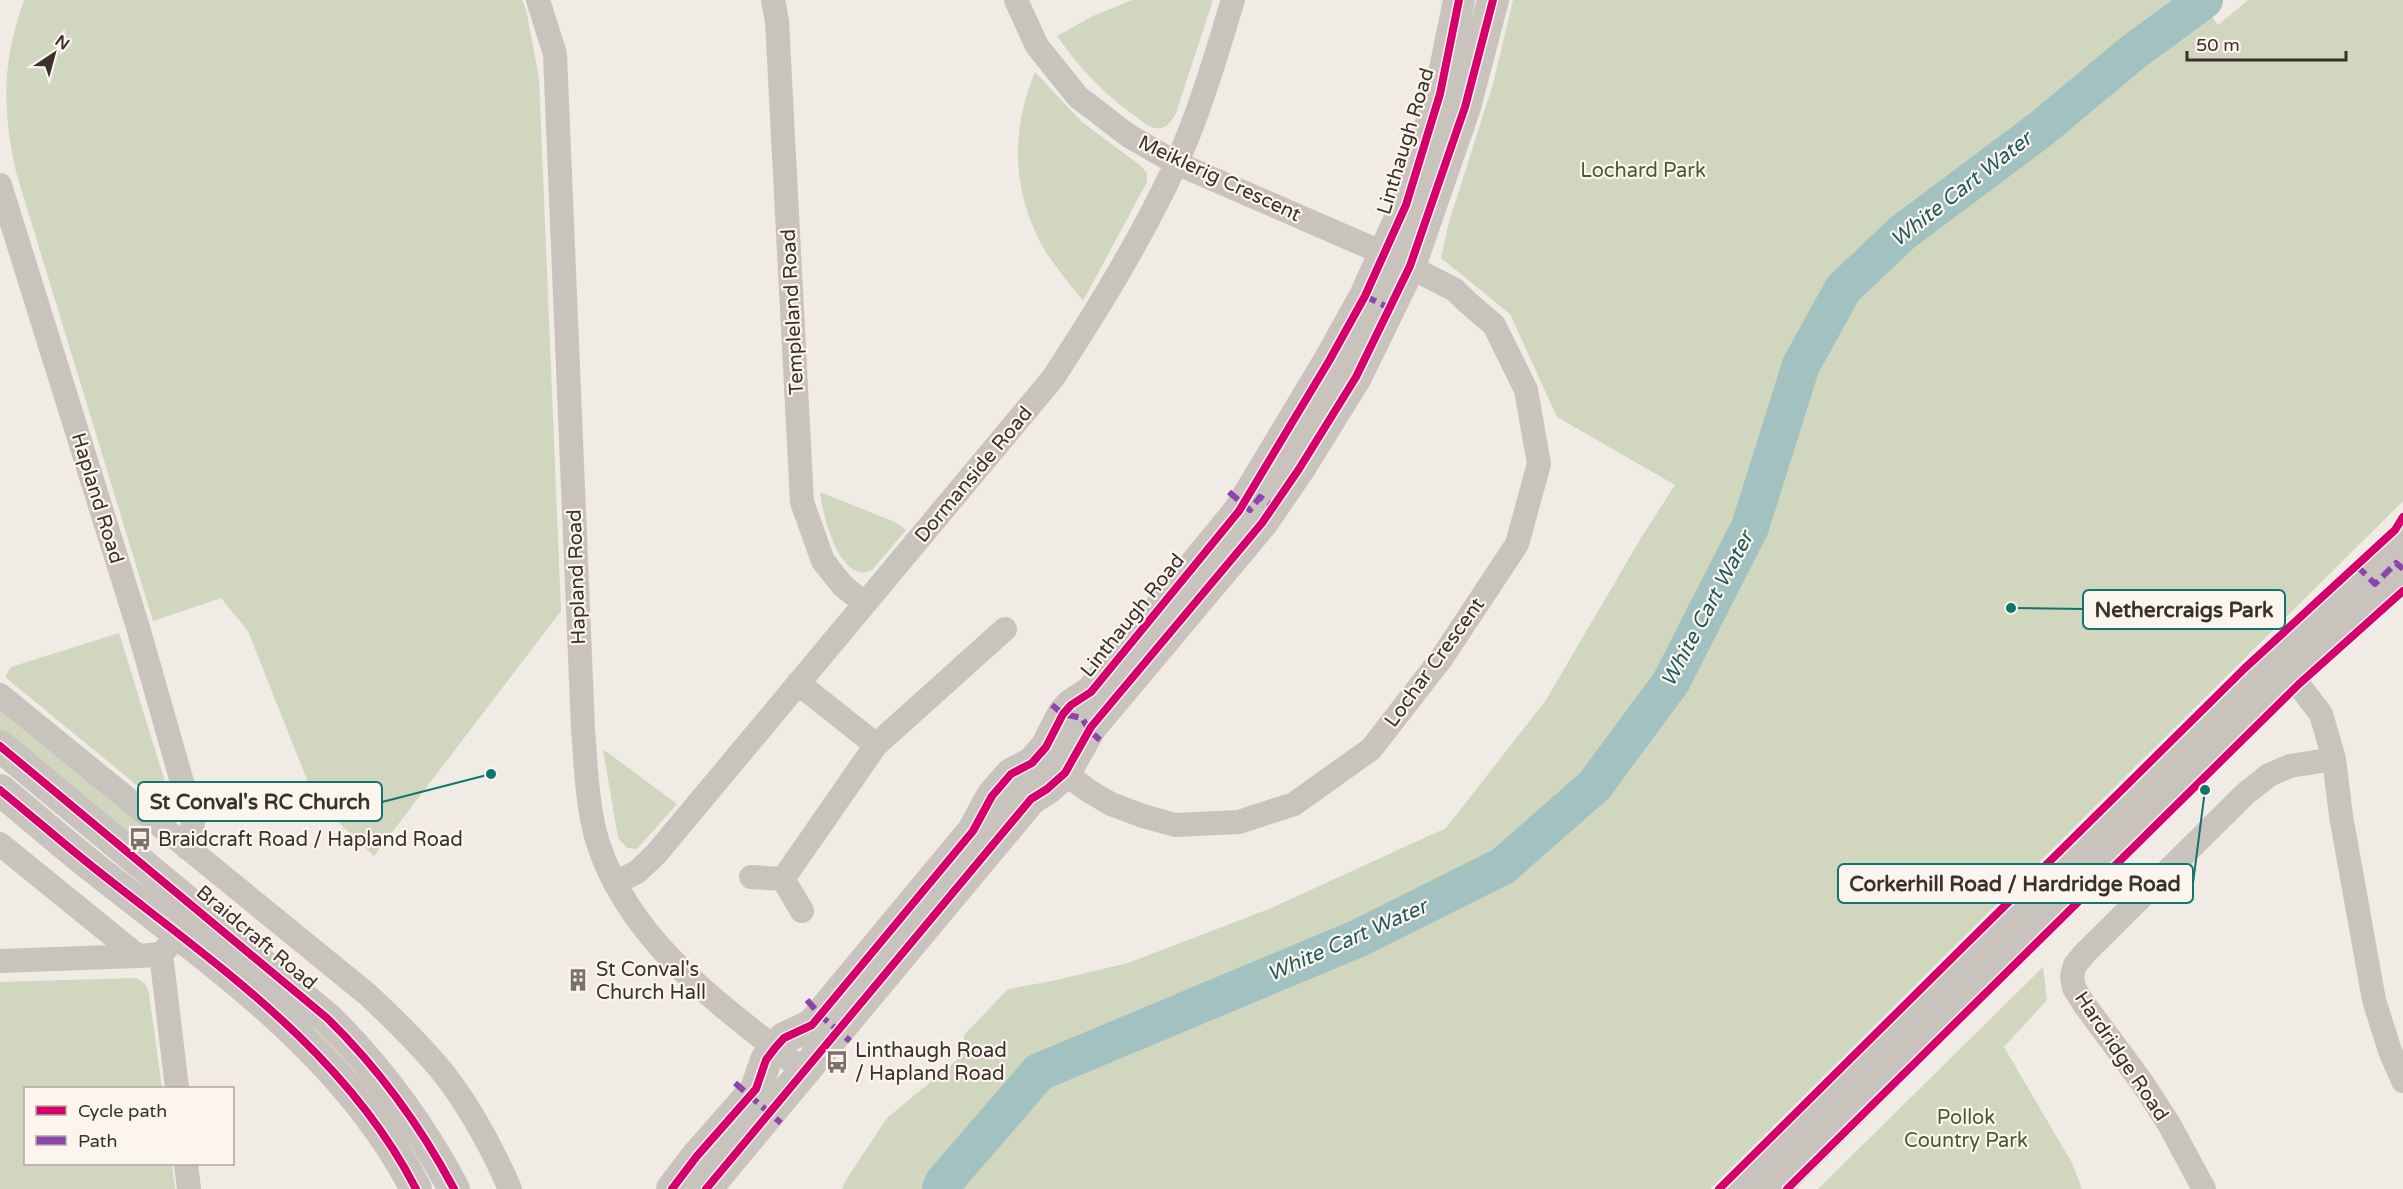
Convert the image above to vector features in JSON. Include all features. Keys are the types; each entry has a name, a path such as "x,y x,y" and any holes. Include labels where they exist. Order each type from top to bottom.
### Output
{"street":[{"name":"Hapland Road","path":"538,0 555,54 580,672 587,778 598,842 615,883 647,934 700,987 804,1071"},
{"name":"Templeland Road","path":"773,0 778,33 802,502 823,561 843,586 864,603"},
{"name":"Meiklerig Crescent","path":"1016,0 1037,46 1077,97 1129,136 1176,163 1396,259"},
{"name":"Dormanside Road","path":"615,883 637,872 656,854 1053,378 1127,260 1176,163 1210,74 1233,0"},
{"name":"Linthaugh Road","path":"672,1189 697,1156 756,1089 766,1060 775,1048 784,1038 812,1025 973,831 992,796 1011,774 1032,763 1040,755 1063,714 1071,705 1091,692 1239,511 1365,296 1396,259 1406,205 1440,94 1460,0"},
{"name":"Linthaugh Road","path":"706,1189 1031,799 1065,773 1091,727 1262,523 1299,469 1356,377 1396,259 1465,107 1493,0"},
{"name":"Hapland Road","path":"0,185 137,624 190,810 193,824 187,848"},
{"name":"Lochar Crescent","path":"1040,755 1111,804 1143,816 1175,825 1239,822 1294,804 1371,750 1441,659 1517,544 1539,464 1526,390 1494,325 1455,290 1396,259"},
{"path":"1773,1189 2403,539"},
{"path":"1738,1189 2283,665 2403,570"},
{"path":"783,879 876,745 1005,629"},
{"path":"2283,665 2321,714 2334,759 2340,816 2374,1000 2390,1051 2403,1082"},
{"path":"798,683 876,745"},
{"name":"Braidcraft Road","path":"0,695 367,994 405,1030 442,1071 471,1114 510,1189"},
{"name":"Braidcraft Road","path":"0,746 283,979 346,1036 390,1087 425,1138 454,1189"},
{"name":"Hardridge Road","path":"2204,1189 2169,1124 2074,987 2072,976 2075,965 2245,794 2269,775 2290,766 2334,759"},
{"path":"0,790 97,871 171,944 263,1005 309,1046 344,1083 394,1149 416,1189"},
{"path":"0,844 138,956"},
{"path":"97,871 120,844"},
{"path":"751,877 783,879"},
{"path":"783,879 802,911"},
{"path":"0,961 138,956 171,944"},
{"path":"171,944 177,1087"},
{"path":"263,1005 283,979"},
{"path":"186,1165 189,1189"}],"green space":[{"path":"24,0 522,0 526,9 539,78 561,611 374,856 315,800 248,631 221,598 153,621 16,172 11,149 6,85 12,44"},
{"path":"1132,0 1213,0 1176,113 1162,128 1147,125 1112,98 1083,70 1057,36 1093,16"},
{"name":"Lochard Park","path":"1513,0 2200,0 2218,25 2248,0 2403,0 2403,501 1710,1189 842,1189 887,1118 957,1060 965,1034 1008,989 1128,963 1269,909 1446,828 1546,700 1641,538 1675,485 1557,417 1510,314 1441,258 1449,222 1493,84"},
{"path":"1035,72 1082,122 1141,166 1147,173 1147,182 1083,301 1044,249 1033,228 1020,184 1018,140 1021,117"},
{"path":"820,492 897,523 906,530 872,570 861,572 851,568 842,558 829,531"},
{"path":"119,633 174,811 172,814 5,677 11,667"},
{"path":"0,706 142,823 129,839 0,733"},
{"path":"603,749 677,804 637,849 627,848 618,838"},
{"name":"Pollok Country Park","path":"2043,967 2047,1000 2004,1047 2072,1163 2082,1189 1818,1189"},
{"path":"135,978 145,984 149,994 162,1087 24,1087 24,1165 172,1165 175,1189 0,1189 0,982"}],"waterway":[{"name":"White Cart Water","path":"941,1189 944,1182 1039,1072 1359,938 1503,866 1595,785 1671,682 1750,527 1801,365 1843,289 1902,233 2041,129 2132,53 2204,0"}],"marked path":[{"path":"1365,296 1389,308"},
{"path":"1229,492 1250,510 1260,497 1283,513"},
{"path":"2357,566 2375,584 2396,563 2403,569"},
{"path":"1052,705 1063,714 1082,718 1089,730 1100,740"},
{"path":"807,1000 820,1015 850,1041"},
{"path":"735,1083 781,1123"}],"cycle path":[{"path":"672,1189 697,1156 756,1089 766,1060 775,1048 784,1038 812,1025 973,831 992,796 1011,774 1032,763 1046,747 1063,714 1071,705 1091,692 1239,511 1329,361 1365,296 1406,205 1440,94 1459,0"},
{"path":"706,1189 1031,799 1065,773 1091,727 1262,523 1299,469 1356,377 1410,266 1465,107 1493,0"},
{"path":"1719,1189 2245,668 2395,530 2403,517"},
{"path":"1787,1189 2299,684 2403,591"},
{"path":"0,746 327,1018 364,1057 413,1120 454,1189"},
{"path":"0,790 232,976 275,1014 353,1095 387,1140 416,1189"}],"place":[{"name":"Nethercraigs Park","path":"2011,608"},
{"name":"St Conval's RC Church","path":"491,774"},
{"name":"Corkerhill Road / Hardridge Road","path":"2205,790"},
{"name":"Braidcraft Road / Hapland Road","path":"140,839"},
{"name":"St Conval's Church Hall","path":"578,980"},
{"name":"Linthaugh Road / Hapland Road","path":"837,1062"}]}
